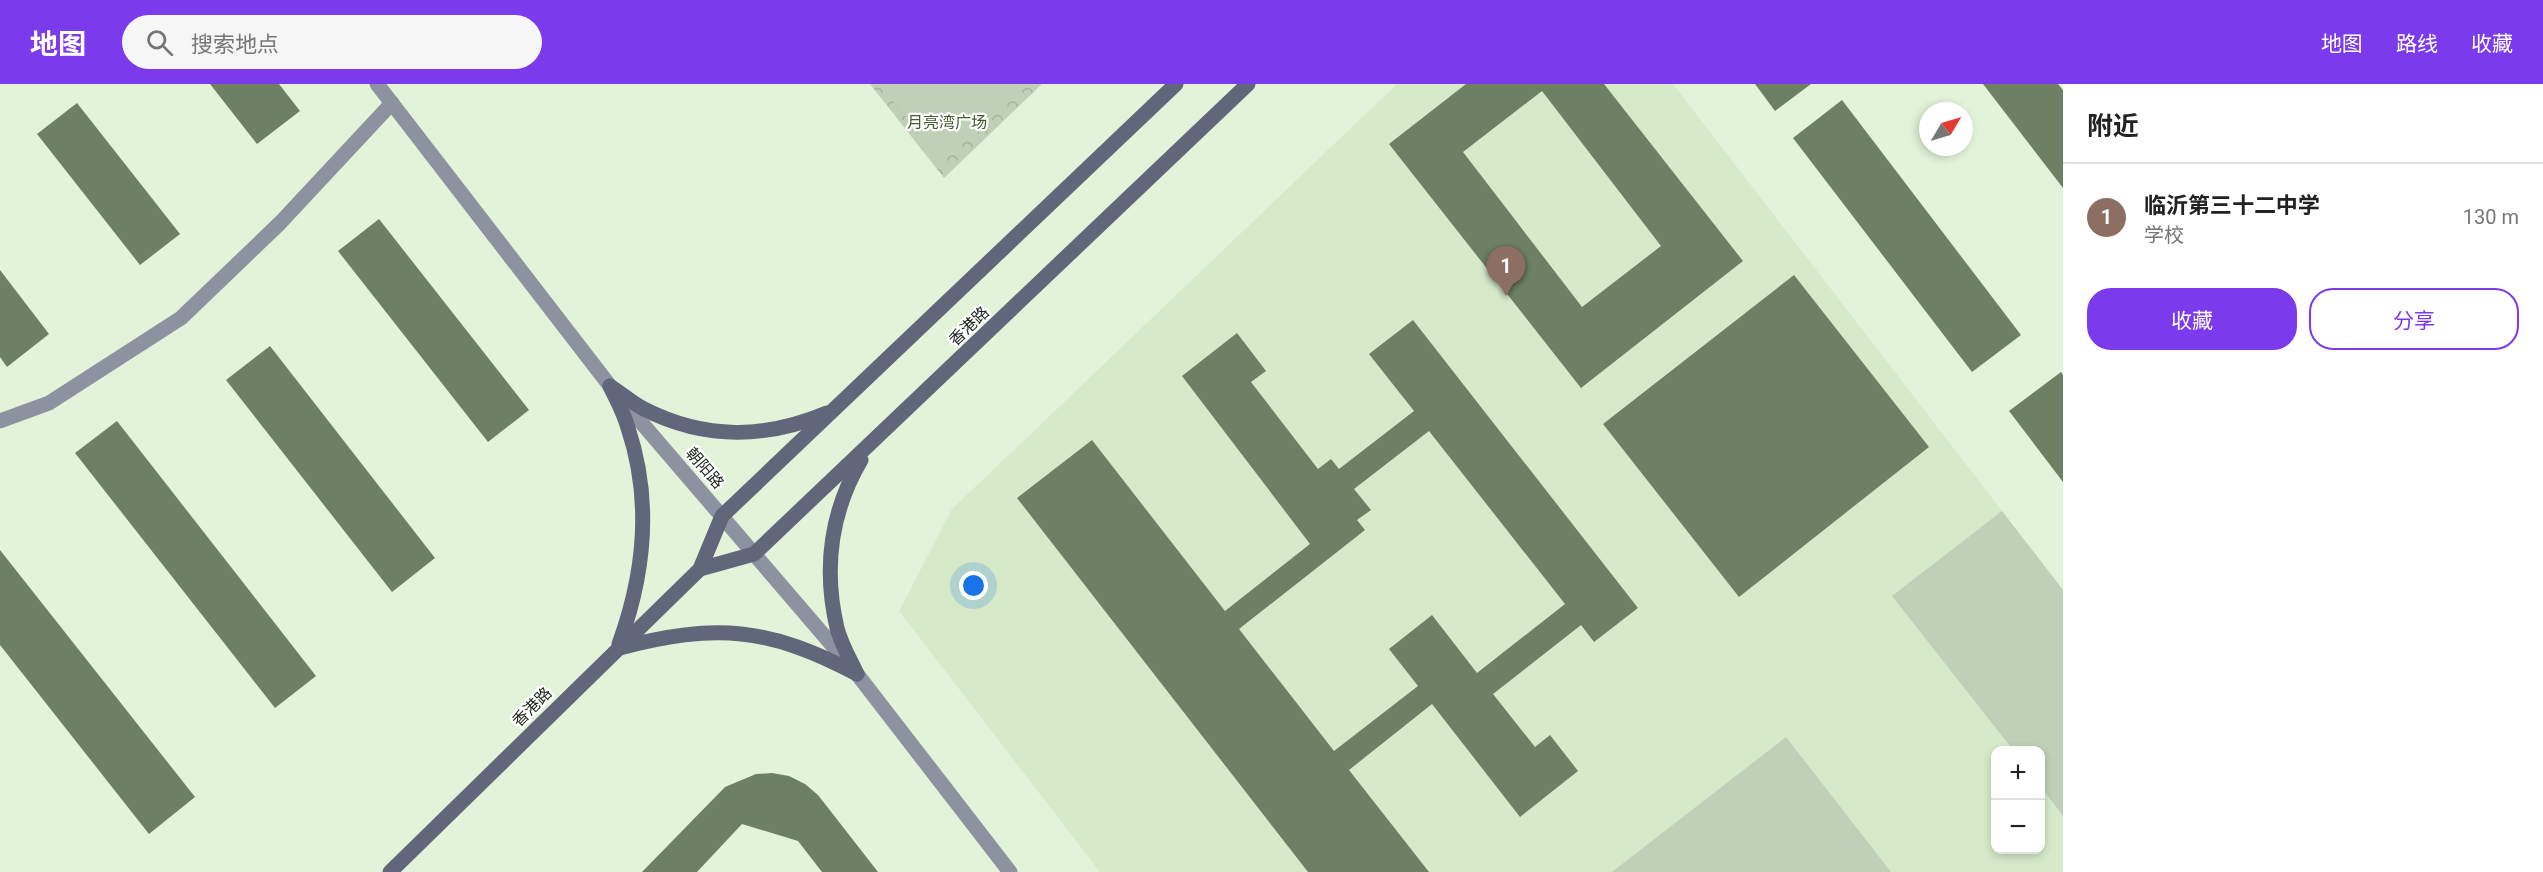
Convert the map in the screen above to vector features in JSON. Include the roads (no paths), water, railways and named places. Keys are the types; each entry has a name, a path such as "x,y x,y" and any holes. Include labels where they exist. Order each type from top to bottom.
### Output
{"main road":[{"name":"香港路","path":"390,872 700,569 722,516 1176,84"},
{"name":"香港路","path":"700,569 754,555 1248,84"},
{"path":"610,386 644,409 680,424 720,432 760,433 799,425 836,409"},
{"path":"610,386 628,427 639,471 644,516 641,562 632,606 617,649"},
{"path":"857,674 838,630 830,572 832,533 846,487 870,445"},
{"path":"617,649 659,638 699,632 741,633 782,641 820,655 857,674"}],"street":[{"name":"朝阳路","path":"377,84 610,386 857,674 1010,872"},
{"path":"0,421 49,403 181,318 280,223 392,103"}],"place":[{"name":"临沂第三十二中学","path":"1506,296"}],"park label":[{"name":"月亮湾广场","path":"947,122"}]}
